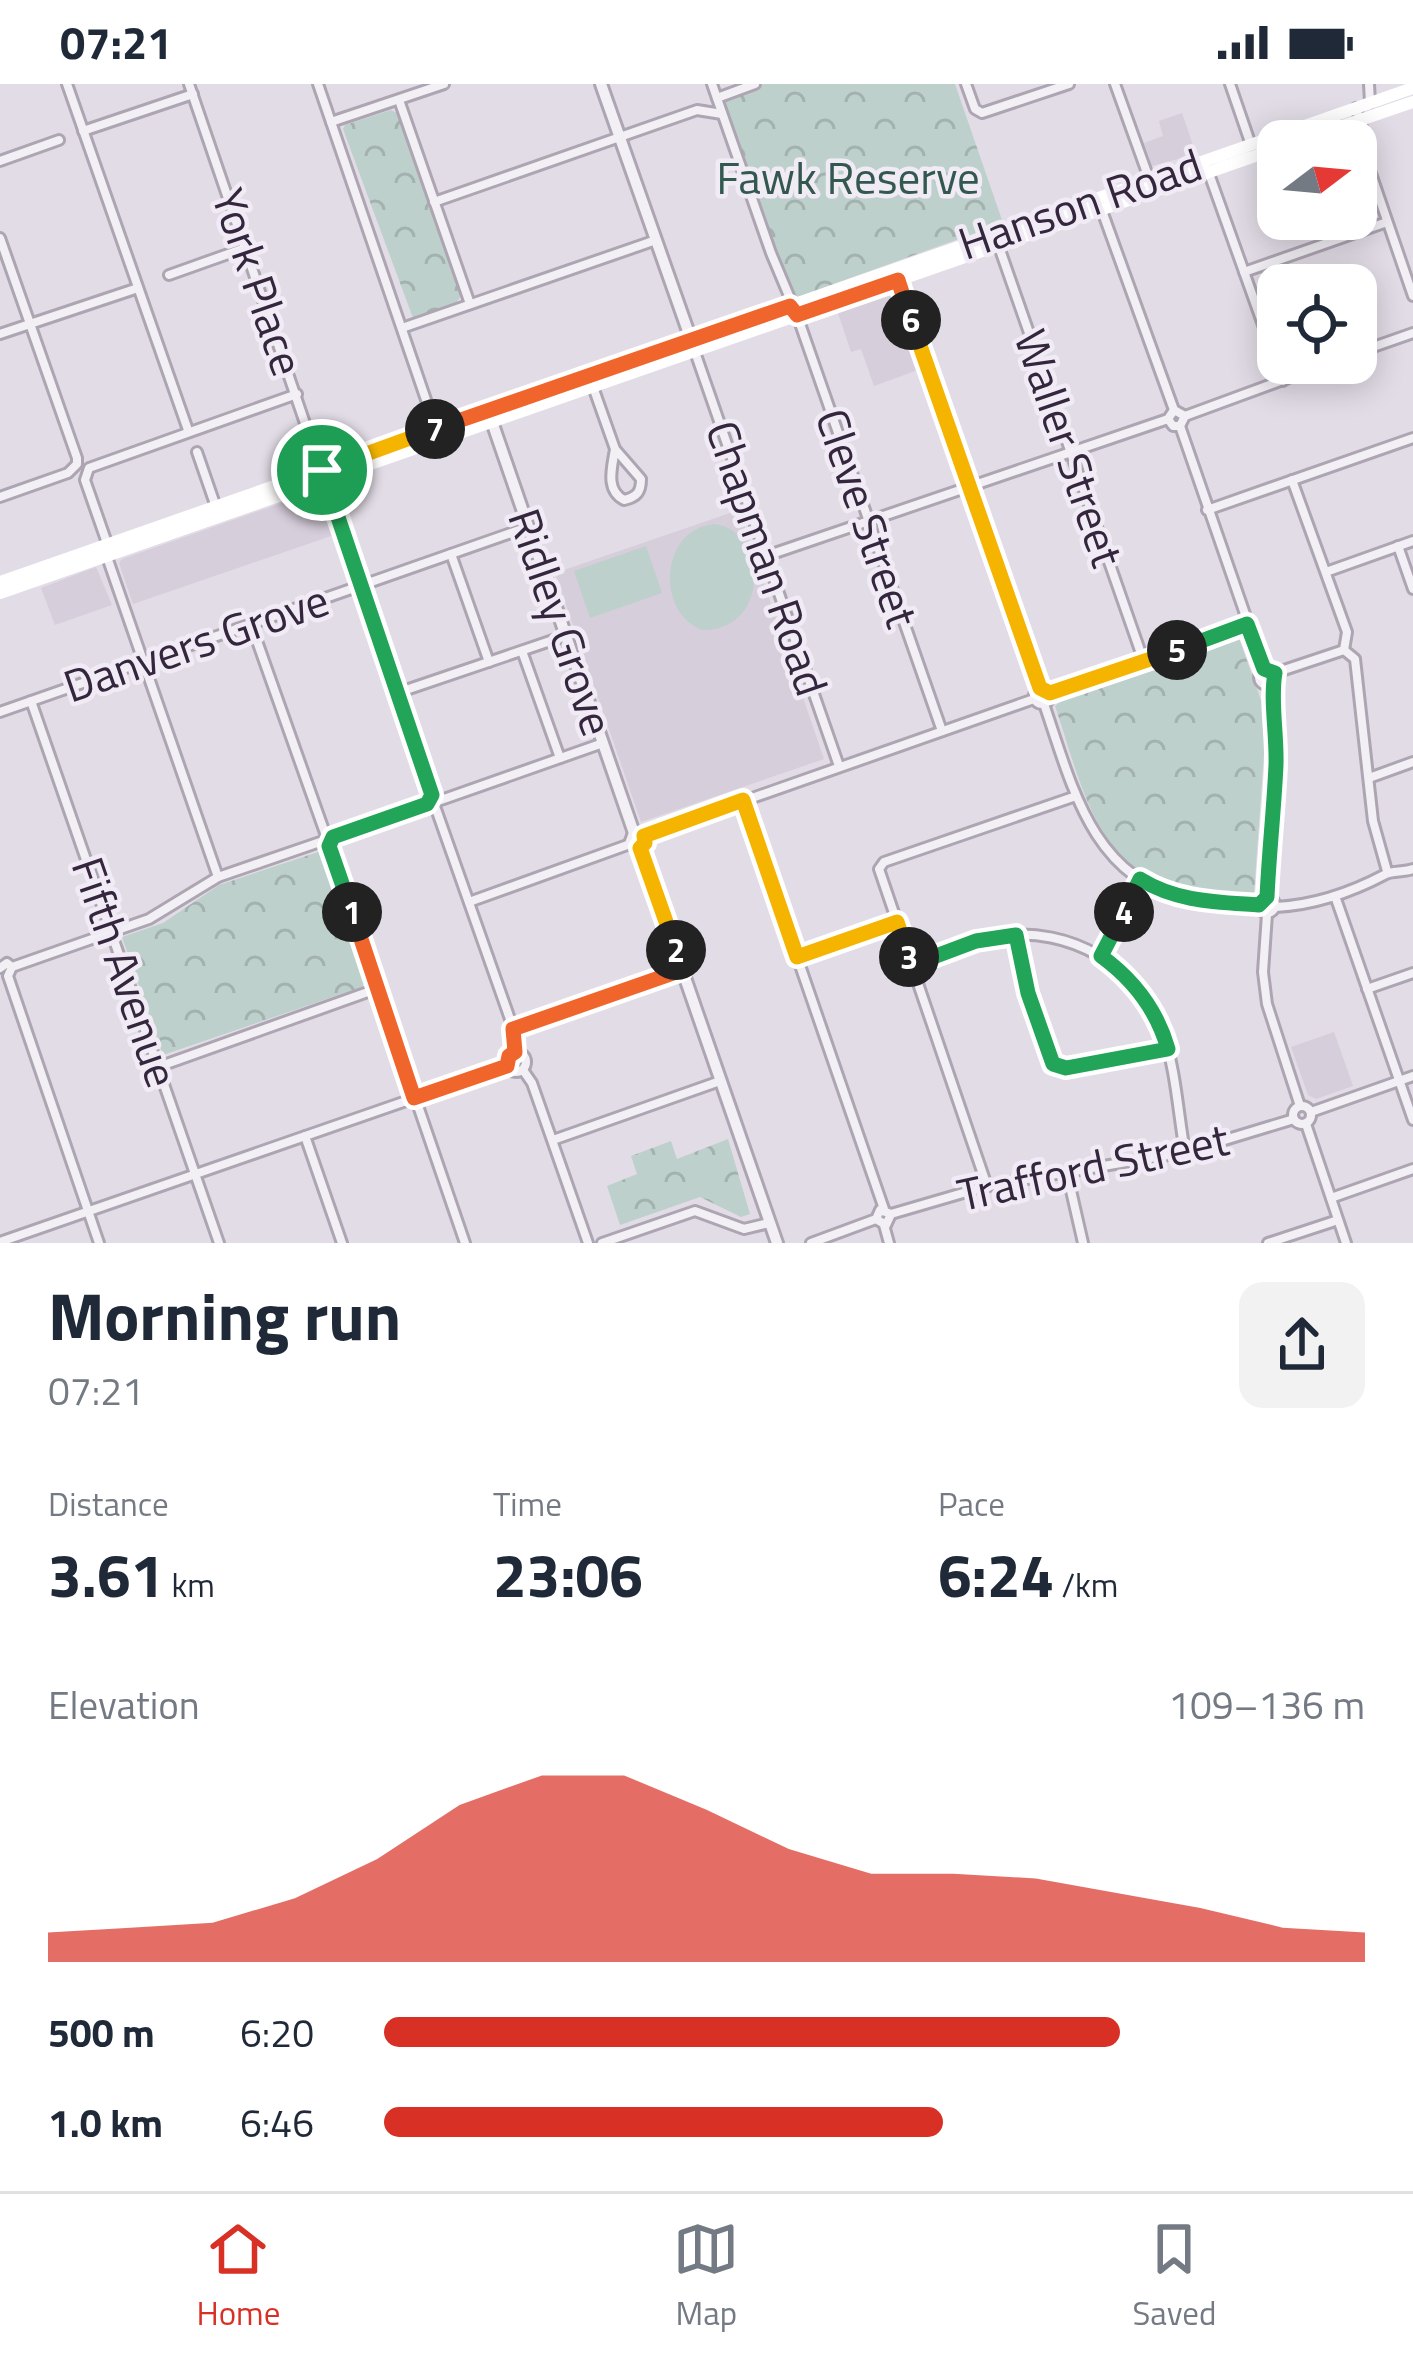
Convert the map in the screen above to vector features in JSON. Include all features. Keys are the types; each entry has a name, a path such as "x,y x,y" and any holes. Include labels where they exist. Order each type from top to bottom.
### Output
{"main road":[{"name":"Hanson Road","path":"1342,120 1413,88"},
{"name":"Hanson Road","path":"1,588 1356,113 1413,102"},
{"name":"Hanson Road","path":"1253,150 1257,150"}],"street":[{"path":"67,84 188,430"},
{"path":"318,84 435,435"},
{"path":"331,122 444,84"},
{"path":"602,84 693,346"},
{"name":"Cleve Street","path":"712,84 942,731"},
{"path":"717,98 755,84"},
{"path":"966,84 975,109 982,113 1070,84"},
{"path":"1115,84 1151,186"},
{"path":"1230,84 1253,150"},
{"path":"1356,120 1369,84"},
{"path":"1379,84 1389,96"},
{"path":"83,131 191,89"},
{"name":"York Place","path":"191,89 513,1029 515,1052"},
{"path":"399,100 470,304"},
{"path":"434,202 697,110 722,114"},
{"path":"1356,113 1359,120"},
{"path":"0,161 59,140"},
{"path":"1207,167 1257,308"},
{"path":"1377,192 1413,296"},
{"path":"1100,204 1173,426 1180,426"},
{"path":"1244,272 1387,222"},
{"path":"0,238 77,464 68,473 0,497"},
{"path":"403,328 656,240"},
{"name":"Waller Street","path":"997,240 1144,662"},
{"path":"169,275 245,248"},
{"path":"896,275 1040,688 1050,693"},
{"path":"0,334 138,287"},
{"path":"1377,346 1413,333"},
{"name":"Chapman Road","path":"693,346 839,766"},
{"path":"591,381 615,449 641,479 641,489 624,500 611,485 615,449"},
{"path":"766,556 1171,415 1185,416 1275,384"},
{"path":"218,877 143,662 86,471 297,394"},
{"name":"Ridley Grove","path":"490,416 776,1243"},
{"path":"1185,416 1180,426 1264,669 1275,673 1344,650"},
{"path":"1207,510 1413,438"},
{"path":"196,452 217,512"},
{"path":"1292,480 1347,632 1344,650"},
{"name":"Danvers Grove","path":"0,712 528,527"},
{"path":"1326,572 1413,541"},
{"path":"1398,547 1413,589"},
{"path":"451,554 489,662"},
{"path":"251,624 465,1243"},
{"path":"1044,704 1050,693 1247,624"},
{"path":"398,693 566,636"},
{"path":"1344,650 1355,659 1373,821 1387,871"},
{"path":"522,651 560,758"},
{"path":"1264,669 1258,678 1269,685"},
{"path":"1259,905 1267,897 1276,763 1269,685 1275,673"},
{"path":"469,902 1034,699 1040,688"},
{"path":"1034,699 1044,704 1076,796 1099,842 1140,879 1184,898 1259,905 1267,914 1262,972 1267,1004 1300,1106 1311,1112"},
{"name":"Fifth Avenue","path":"31,701 218,1243"},
{"path":"4,969 157,916 218,877 603,743"},
{"path":"1368,778 1413,762"},
{"path":"987,1186 879,869 884,862 1076,796"},
{"path":"743,800 891,1221 811,1243"},
{"path":"1267,914 1276,907 1301,905 1375,883 1387,871 1413,869"},
{"path":"1101,956 1140,879"},
{"path":"1335,896 1413,1120"},
{"path":"1267,897 1276,907"},
{"path":"797,957 897,922"},
{"path":"912,965 976,941 1016,935 1065,940 1101,956 1155,1014 1168,1049 1185,1152"},
{"path":"1016,935 1028,993 1053,1064 1066,1068 1168,1049"},
{"path":"0,952 99,1243"},
{"path":"513,1029 682,970"},
{"path":"1367,989 1413,974"},
{"path":"158,1066 379,988"},
{"path":"507,1066 515,1052 526,1060 524,1070 588,1243"},
{"path":"0,1243 507,1066"},
{"path":"507,1066 514,1072 524,1070"},
{"path":"1346,1243 1306,1124 1311,1112 1413,1076"},
{"path":"553,1140 720,1081"},
{"path":"1300,1106 1294,1118 1306,1124"},
{"name":"Trafford Street","path":"887,1211 987,1186 1185,1152 1294,1118"},
{"path":"304,1136 342,1243"},
{"path":"1330,1198 1413,1169"},
{"path":"1067,1173 1083,1243"},
{"path":"602,1243 695,1210 744,1229 769,1223"},
{"path":"1268,1243 1338,1220"},
{"path":"880,1222 890,1243"}],"shaded area":[{"path":"1182,113 1196,154 1152,166 1144,143 1163,136 1159,121"},
{"path":"889,291 918,370 874,386 861,349 851,352 837,310"},
{"path":"316,491 334,535 133,604 119,563 122,559"},
{"path":"739,510 824,759 641,822 555,573"},
{"path":"96,567 112,605 55,625 41,588"},
{"path":"1334,1032 1353,1086 1316,1099 1308,1095 1291,1047"}],"green space":[{"name":"Fawk Reserve","path":"764,84 955,84 1003,223 792,299 721,99"},
{"path":"391,110 397,113 461,296 456,303 413,318 343,129"},
{"path":"715,524 733,531 746,544 754,581 740,615 724,626 702,630 676,606 670,572 683,540"},
{"path":"646,546 662,593 590,618 574,571"},
{"path":"1239,638 1263,706 1265,739 1254,894 1162,883 1138,871 1103,832 1080,782 1055,706 1065,698"},
{"path":"322,852 366,979 362,987 163,1055 122,937 163,923 219,885"},
{"path":"728,1139 750,1214 741,1217 700,1197 620,1225 607,1186 637,1174 631,1156 671,1141 677,1159"}],"route":[{"path":"898,280 1040,688 1050,693 1247,624 1264,669 1275,673 1269,685 1276,763 1267,897 1259,905 1203,901 1168,893 1140,879 1101,956 1142,995 1168,1049 1058,1067 1049,1057 1028,993 1016,935 976,941 912,965 897,922 797,957 743,800 644,836 640,848 682,970 513,1029 515,1052 507,1066 414,1098 329,846 333,837 427,804 432,795 322,470 790,306 797,315 898,280"}]}
